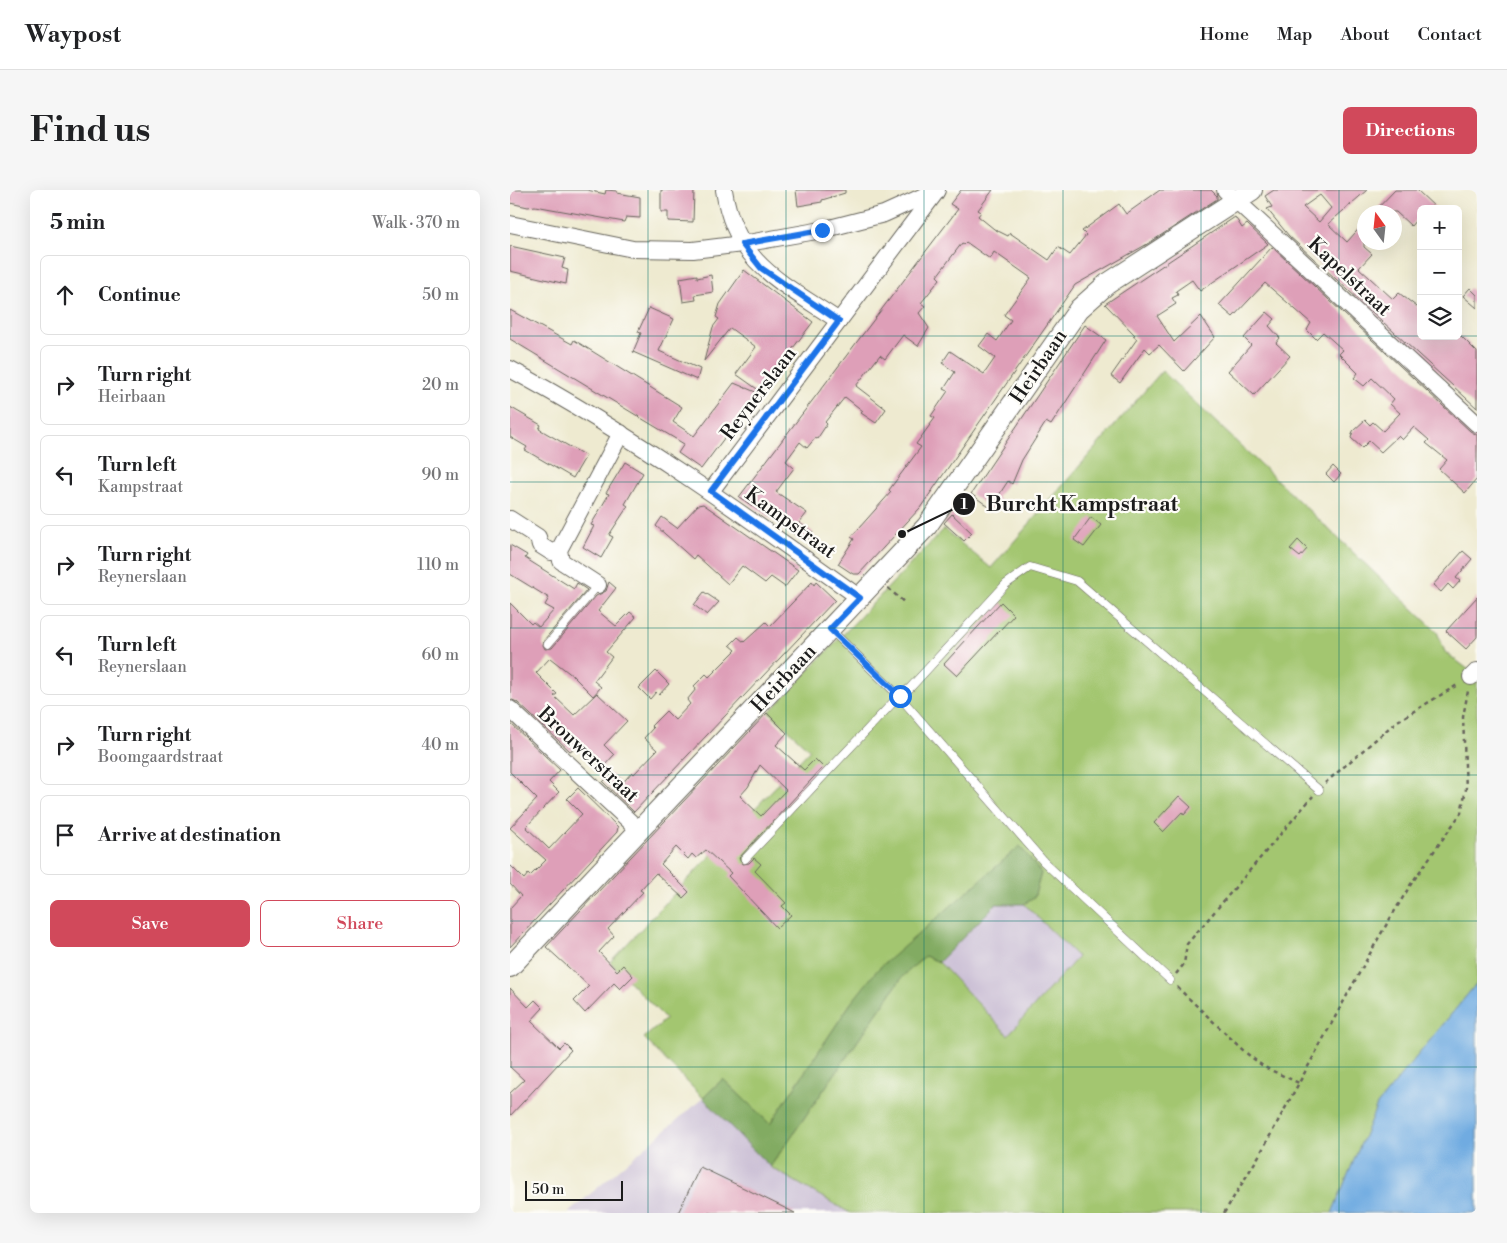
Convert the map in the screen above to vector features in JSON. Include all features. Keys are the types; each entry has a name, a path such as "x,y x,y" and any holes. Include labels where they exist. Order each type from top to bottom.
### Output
{"street":[{"path":"724,190 727,210 742,244 761,268 839,321"},
{"path":"510,224 633,249 693,250 742,244 822,230 884,214 937,190"},
{"name":"Reynerslaan","path":"711,491 937,190"},
{"name":"Kapelstraat","path":"1238,193 1477,424"},
{"name":"Heirbaan","path":"510,968 936,515 1064,328 1085,302 1107,284 1238,193"},
{"name":"Kampstraat","path":"510,369 559,395 711,491 860,598"},
{"path":"598,585 562,561 559,550 621,433"},
{"path":"510,519 538,537 540,545 551,552 559,550"},
{"name":"Brouwerstraat","path":"510,708 640,831"}],"lane":[{"path":"745,859 900,696 910,688 1006,584 1030,567 1077,581 1318,790"},
{"path":"548,644 598,585"},
{"path":"830,629 900,696 1044,862 1170,980"}],"path":[{"path":"884,583 906,604"},
{"path":"1299,1084 1264,1067 1245,1052 1170,980 1184,964 1187,944 1318,790 1396,722 1474,674"},
{"path":"1224,1213 1411,884 1461,813 1466,789 1463,717 1474,674"}],"shaded area":[{"path":"996,904 1024,904 1078,957 1008,1035 939,962"},
{"path":"703,1098 770,1167 850,1213 568,1213"}],"green space":[{"path":"1162,371 1437,632 1445,652 1477,676 1477,983 1377,1105 1332,1213 850,1213 770,1167 903,976 925,956 939,962 1008,1035 1078,957 1024,904 1034,898 1041,873 851,1003 770,1124 723,1079 703,1098 644,1038 666,1019 610,962 810,750 769,712 944,529 991,568"},
{"path":"1020,846 1041,873 1034,898 1024,904 996,904 939,962 925,956 903,976 770,1167 703,1098 723,1079 770,1124 851,1003 878,969"}],"water":[{"path":"1477,983 1477,1213 1332,1213 1377,1105"}],"building":[{"path":"510,190 587,190 605,194 606,190 617,191 617,193 640,197 640,218 626,217 624,222 535,206 528,207 510,203"},
{"path":"661,190 694,190 693,222 668,221 668,212 661,212"},
{"path":"796,190 845,190 845,193 822,200 822,202 798,206"},
{"path":"961,190 993,190 978,210 981,212 978,216 994,229 1008,236 1010,233 1049,260 1058,247 1070,255 1086,235 1082,231 1119,204 1126,214 1160,190 1211,190 1217,196 1217,199 1149,243 1075,285 920,508 859,574 853,574 838,564 854,539 851,537 891,492 889,490 921,447 916,444 935,418 931,416 948,391 944,389 955,372 942,363 950,351 984,374 995,358 979,346 988,334 997,341 1011,320 1004,315 1031,278 994,252 990,259 966,242 962,243 937,276 940,279 921,303 925,306 919,313 929,328 918,346 903,335 885,359 880,355 856,386 886,409 876,423 861,413 863,411 845,397 825,422 827,424 817,439 815,438 807,448 800,442 786,461 794,468 776,492 807,513 799,523 813,532 806,542 739,497 958,209 950,204"},
{"path":"1274,190 1367,190 1328,224 1347,242 1357,231 1357,250 1367,250 1372,254 1359,268 1393,299 1399,293 1417,307 1417,340 1462,340 1462,337 1477,352 1477,408 1289,236 1267,209 1272,207 1265,196","holes":["1320,195 1331,208 1319,222 1303,207"]},
{"path":"1395,190 1417,190 1433,205 1417,205 1417,219 1411,226 1402,218 1402,205 1381,205"},
{"path":"1235,217 1242,228 1247,224 1268,244 1200,291 1192,280 1176,291 1178,295 1172,298 1176,304 1157,316 1174,342 1201,316 1215,337 1184,371 1159,345 1150,353 1145,348 1120,383 1111,376 1137,339 1105,304"},
{"path":"510,246 565,258 562,268 568,270 566,284 510,271"},
{"path":"1272,247 1470,431 1477,435 1477,479 1465,493 1439,469 1447,460 1426,443 1429,440 1414,427 1402,440 1398,436 1381,452 1369,441 1362,448 1351,438 1353,431 1365,420 1370,425 1373,422 1383,431 1400,413 1390,404 1394,399 1372,378 1364,386 1354,378 1358,373 1339,354 1343,350 1323,332 1316,339 1307,330 1311,323 1265,283 1233,317 1219,305"},
{"path":"744,270 813,322 760,391 736,374 756,347 730,328 704,361 713,327 719,319 716,317 720,304"},
{"path":"697,275 697,278 711,275 713,292 695,295 696,300 683,302 680,278"},
{"path":"1470,288 1477,295 1477,308 1463,296"},
{"path":"649,308 674,319 659,351 700,369 697,380 633,352 641,333 638,332"},
{"path":"510,310 572,344 574,340 682,407 673,422 694,436 734,383 758,393 701,469 678,453 684,444 510,339"},
{"path":"1267,312 1275,319 1269,326 1280,338 1276,343 1290,356 1254,395 1228,371 1251,345 1244,338"},
{"path":"1085,325 1106,340 1051,425 1046,422 1022,460 1012,484 1008,481 997,498 1003,502 996,512 971,494"},
{"path":"510,407 541,425 539,429 586,456 573,478 525,450 527,447 510,437"},
{"path":"625,462 643,473 625,504 628,506 609,535 613,537 601,558 583,547 594,526 591,525 609,494 606,493"},
{"path":"1333,466 1341,474 1334,482 1326,474"},
{"path":"703,504 798,570 785,587 771,577 765,583 742,566 728,584 696,555 693,559 656,526 662,517 677,528 698,505"},
{"path":"952,514 972,533 964,541 944,523"},
{"path":"1091,517 1101,525 1084,547 1074,540"},
{"path":"1298,540 1307,549 1300,557 1290,549"},
{"path":"510,545 527,555 525,558 574,589 577,583 587,590 544,640 543,645 545,649 552,648 596,596 606,591 609,582 616,588 598,611 616,626 630,612 636,617 606,652 612,657 594,681 601,687 593,696 573,676 550,658 536,673 557,694 554,696 574,715 597,693 627,721 604,745 614,755 603,767 578,746 570,751 517,702 510,699 510,603 531,624 533,622 539,627 554,610 545,605 549,598 510,574"},
{"path":"1463,551 1472,559 1456,578 1460,581 1453,589 1448,584 1441,592 1433,585"},
{"path":"812,582 814,585 816,582 835,600 634,812 603,782 611,774 621,785 632,772 634,774 657,750 644,738 653,728 651,726 666,711 675,720 690,704 687,700 696,689 694,686 706,674 709,677 736,650 730,645 738,637 744,642 766,622 770,626"},
{"path":"704,592 719,602 707,615 694,605"},
{"path":"1477,597 1477,637 1466,649 1446,631"},
{"path":"1001,602 1014,615 957,676 944,664"},
{"path":"656,671 669,684 659,695 656,692 650,699 639,688"},
{"path":"767,713 787,733 776,745 804,770 815,759 823,767 739,858 743,864 749,863 754,858 761,864 755,871 786,903 782,906 791,915 777,928 728,876 731,873 706,850 696,858 692,854 688,859 676,847 661,864 689,892 683,898 656,873 640,890 643,892 608,929 614,936 599,952 617,971 623,965 633,976 620,989 614,983 585,1013 574,1001 589,986 546,947","holes":["760,765 786,790 761,816 740,796 748,787"]},
{"path":"510,723 560,770 549,782 559,792 526,827 549,849 582,814 567,799 578,788 618,827 617,832 510,947 510,908 521,896 510,884 510,865 524,879 528,874 530,876 546,860 510,828 537,799 510,772"},
{"path":"1179,796 1191,807 1184,815 1182,812 1163,832 1154,823"},
{"path":"510,988 528,1007 535,1000 543,1008 531,1021 559,1048 564,1043 571,1050 510,1116 510,1093 524,1080 510,1067"},
{"path":"700,1167 748,1190 795,1213 678,1213"}],"place":[{"name":"Burcht Kampstraat","path":"902,534"}],"route":[{"path":"822,230 742,244 761,268 839,321 711,491 860,598 830,629 900,696"}]}
